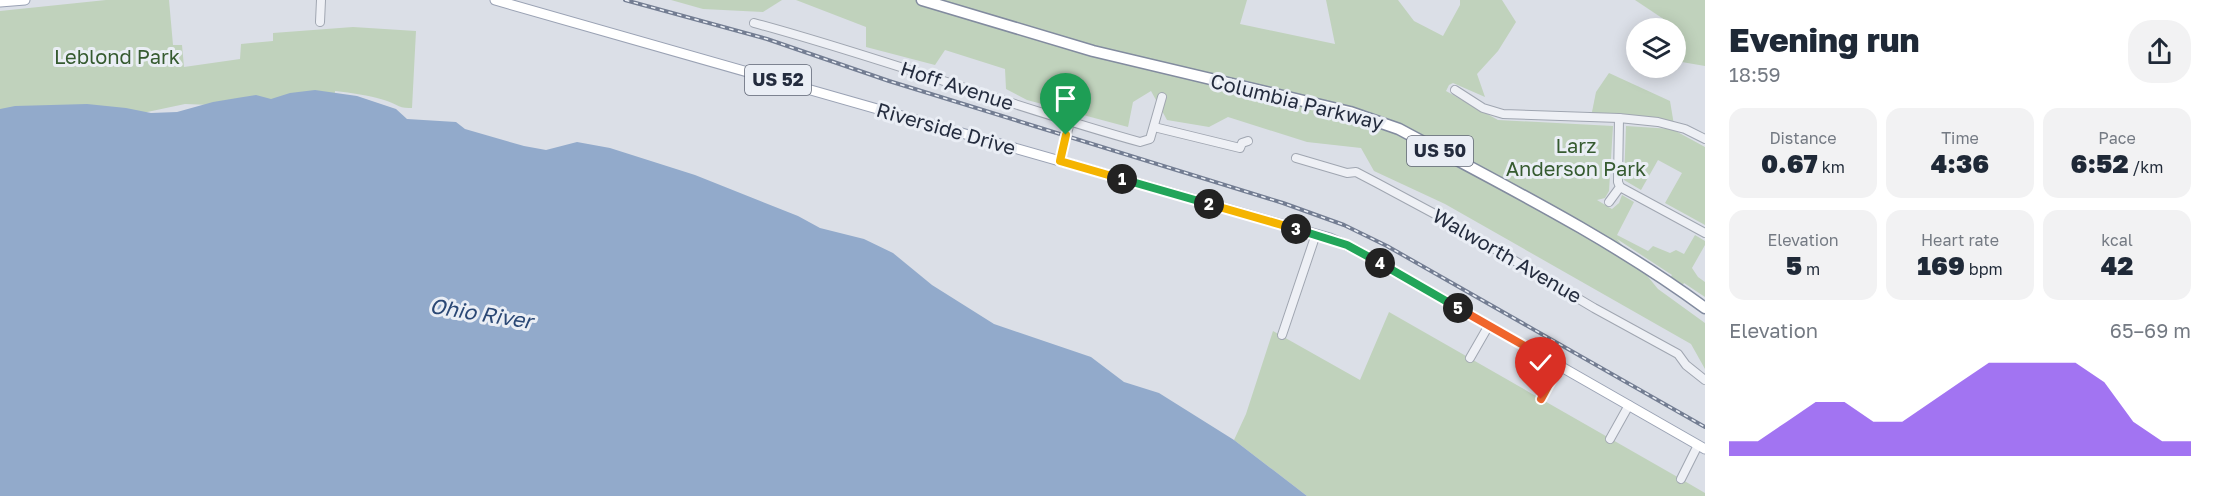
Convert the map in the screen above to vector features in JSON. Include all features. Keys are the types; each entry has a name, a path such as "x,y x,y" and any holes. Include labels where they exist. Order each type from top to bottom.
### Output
{"highway":[{"name":"Columbia Parkway","path":"922,0 1093,51 1350,112 1383,122 1603,241 1705,308"}],"main road":[{"path":"0,2 26,0"},
{"name":"Riverside Drive","path":"495,0 1316,234 1357,250 1702,447"}],"street":[{"path":"320,22 321,0"},
{"name":"Hoff Avenue","path":"754,23 1070,122 1143,142 1150,139 1153,128"},
{"path":"1455,90 1484,108 1503,114 1619,118 1674,125 1705,140"},
{"path":"1162,97 1153,128 1240,148 1242,143 1248,141"},
{"path":"1619,118 1618,182 1620,187 1705,233"},
{"path":"1060,161 1070,122"},
{"name":"Walworth Avenue","path":"1296,158 1347,173 1356,172 1408,198 1594,308 1678,354 1686,365 1705,380"},
{"path":"1609,202 1620,187"},
{"path":"1282,335 1316,234"},
{"path":"1470,358 1489,325"},
{"path":"1541,399 1559,366"},
{"path":"1610,439 1629,405"},
{"path":"1681,479 1702,447"}],"green space":[{"name":"Leblond Park","path":"106,0 169,0 173,45 182,45 184,67 240,59 241,44 273,41 273,33 353,27 416,31 412,108 400,107 388,101 354,93 335,91 334,110 185,104 133,115 0,118 0,11"},
{"path":"671,0 782,0 763,12 703,9"},
{"path":"796,0 1247,0 1240,24 1335,44 1326,0 1398,0 1414,21 1443,36 1460,5 1460,0 1502,0 1516,22 1498,51 1477,74 1485,97 1453,83 1446,91 1498,120 1613,126 1609,191 1605,198 1597,200 1612,209 1619,203 1622,195 1634,202 1617,235 1648,251 1653,246 1670,253 1676,250 1684,254 1695,235 1705,241 1692,268 1705,282 1705,297 1684,283 1682,286 1670,278 1672,275 1617,239 1658,289 1705,323 1705,369 1691,344 1445,204 1374,171 1361,148 1307,142 1228,117 1209,127 1167,120 1151,91 1133,102 1128,127 1027,100 1006,89 1005,69 945,50 935,65 866,47 866,27"},
{"path":"1635,0 1705,0 1705,66 1686,63 1686,18 1662,18"},
{"path":"1609,73 1670,101 1674,125 1591,117 1596,92"},
{"name":"Larz Anderson Park","path":"1626,126 1672,129 1705,147 1705,225 1665,203 1682,173 1658,160 1641,190 1624,180"},
{"path":"1389,312 1681,479 1705,493 1705,496 1307,496 1234,440 1246,414 1273,331 1360,380"}],"water":[{"name":"Ohio River","path":"315,90 357,96 396,109 407,119 456,122 465,129 524,146 546,150 577,142 610,148 695,175 798,216 820,228 864,239 893,253 932,285 994,324 1091,357 1124,382 1159,393 1234,440 1307,496 0,496 0,109 15,106 87,104 151,113 177,112 237,98 256,95 271,99 290,93"}],"railway":[{"path":"625,0 767,39 889,81 1283,203 1344,225 1387,246 1705,427"}],"route":[{"path":"1066,135 1060,161 1330,238 1357,250 1559,366 1541,399"}]}
